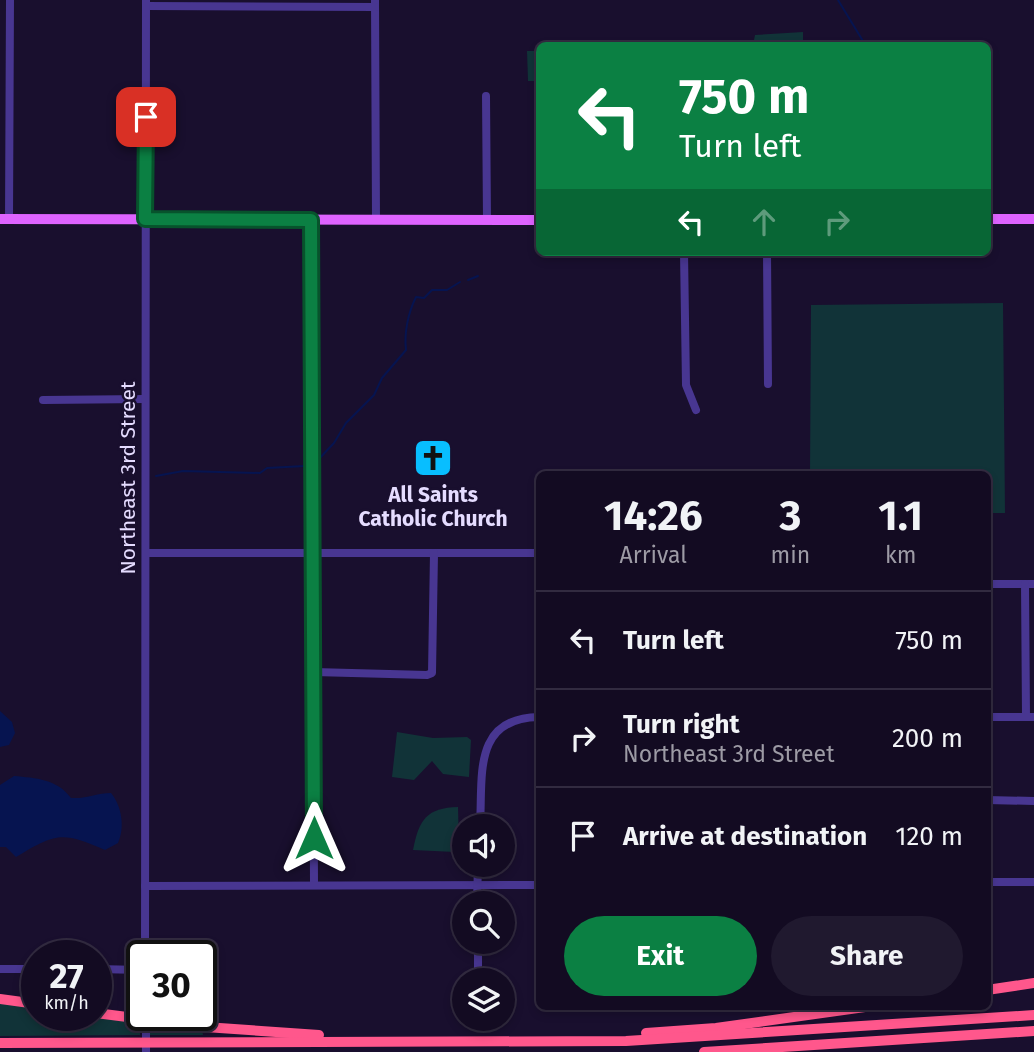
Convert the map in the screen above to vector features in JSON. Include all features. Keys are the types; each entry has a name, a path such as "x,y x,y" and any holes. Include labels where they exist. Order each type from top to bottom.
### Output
{"highway":[{"path":"991,988 1034,983"},
{"path":"0,999 21,1002"},
{"path":"549,1040 716,1028 844,1010"},
{"path":"112,1015 159,1022 406,1040"},
{"path":"0,1043 725,1037 1034,1015"},
{"path":"704,1052 1034,1031"}],"main road":[{"path":"4,219 536,220"},
{"path":"991,219 1034,219"}],"street":[{"path":"4,219 10,0"},
{"path":"146,3 375,3 376,220"},
{"name":"Northeast 3rd Street","path":"145,940 146,3"},
{"path":"486,96 487,220"},
{"path":"311,220 310,510 313,552 314,883"},
{"path":"684,256 686,385 696,410"},
{"path":"767,256 768,384"},
{"path":"43,400 145,399"},
{"path":"147,553 536,553"},
{"path":"314,672 432,673 434,553"},
{"path":"991,584 1030,584 1030,717 991,717"},
{"path":"481,814 487,747 504,724 526,717 536,717"},
{"path":"991,800 1034,801"},
{"path":"477,877 477,891"},
{"path":"991,882 1034,883"},
{"path":"145,886 314,883 536,885"},
{"path":"0,969 21,969"},
{"path":"146,1031 146,1052"}],"green space":[{"path":"803,32 803,42 754,42 755,35"},
{"path":"527,51 536,51 536,81 528,81"},
{"path":"1003,303 1005,513 991,513 991,471 810,471 811,305"},
{"path":"397,732 433,738 467,737 471,740 469,777 443,774 432,761 414,780 392,777"},
{"path":"458,807 458,814 452,814 452,852 413,850 418,830 426,817 447,808"},
{"path":"0,1002 21,1005 21,1031 112,1031 112,1019 126,1021 126,1031 140,1031 140,1035 0,1036"},
{"path":"149,1031 202,1031 203,1035 149,1035"}],"shaded area":[{"path":"0,711 12,722 15,733 9,745 0,747"},
{"path":"14,776 53,783 71,798 111,793 118,804 121,817 118,843 105,850 79,840 59,837 41,843 16,857 6,847 0,847 0,785"}],"waterway":[{"path":"838,0 864,42"},
{"path":"468,280 478,276"},
{"path":"316,462 334,443 346,423 374,395 382,378 406,350 407,323 416,297 424,298 432,290 447,290 460,282"},
{"path":"156,476 183,471 260,473 267,468 305,466"}],"place":[{"name":"All Saints Catholic Church","path":"433,458"}],"route":[{"path":"146,117 145,219 311,220 310,510 313,552 314,838"}]}
